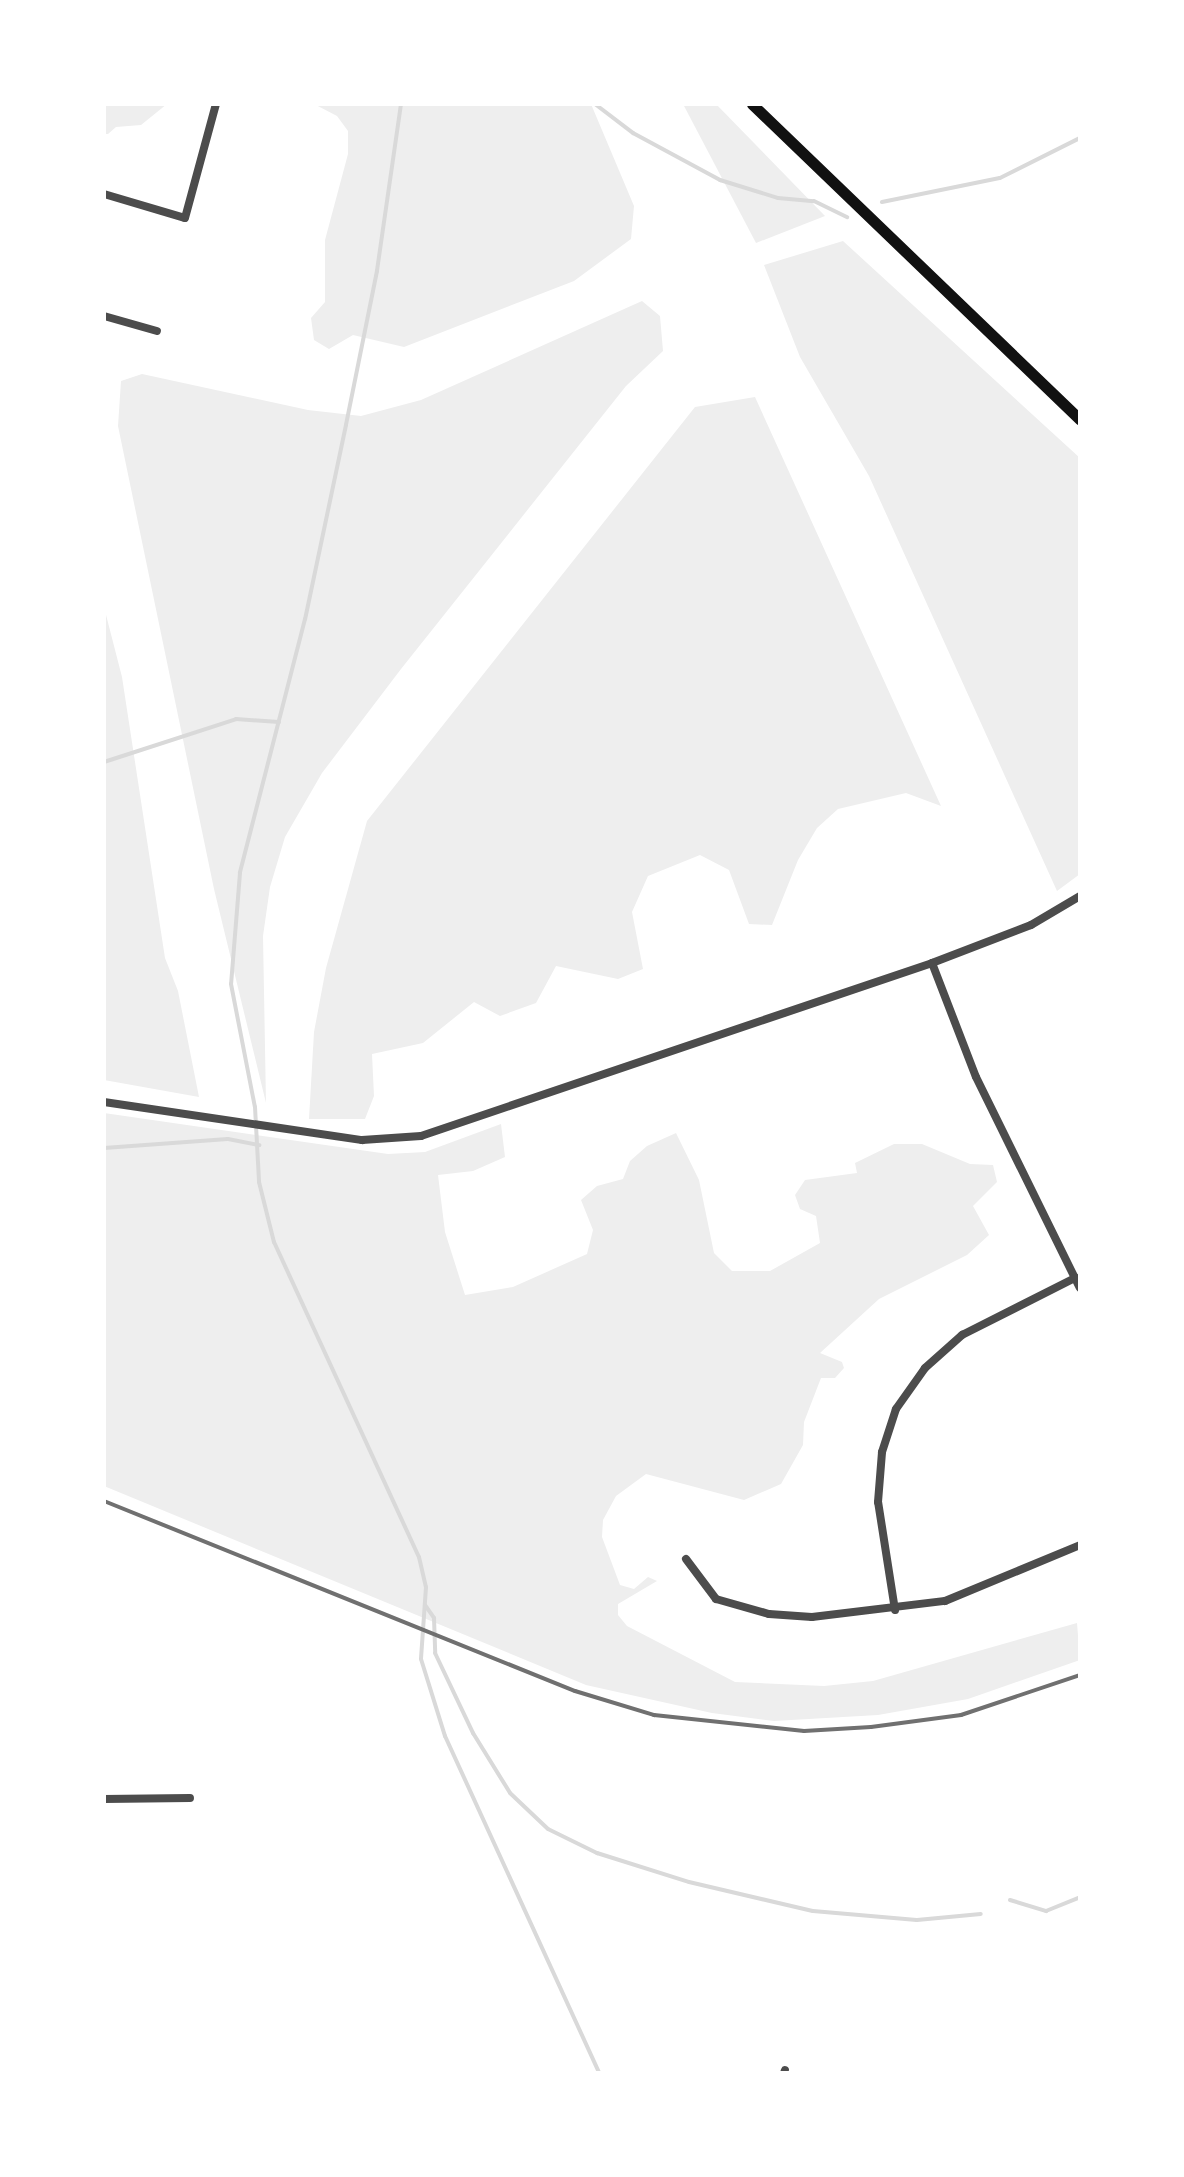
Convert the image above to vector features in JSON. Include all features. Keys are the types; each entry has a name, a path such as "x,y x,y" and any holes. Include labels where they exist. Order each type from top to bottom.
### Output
{"main road":[{"path":"760,107 1080,420"}],"street":[{"path":"104,194 185,218 216,104"},
{"path":"104,316 157,331"},
{"path":"104,1102 362,1140 421,1136 932,963 1031,925 1080,896"},
{"path":"932,963 976,1077 1080,1288"},
{"path":"895,1610 878,1502 882,1452 896,1409 925,1368 962,1335 1075,1278"},
{"path":"686,1559 716,1599 736,1607 812,1617 895,1610 945,1601 1080,1545"},
{"path":"104,1799 190,1798"}],"shaded area":[{"path":"104,104 167,104 141,125 116,127 104,134"},
{"path":"314,104 591,104 634,206 631,239 574,281 404,347 353,335 329,349 314,340 311,318 325,302 325,240 348,154 348,131 337,116"},
{"path":"683,104 716,104 825,216 756,243"},
{"path":"843,241 1080,458 1080,874 1057,891 869,476 800,357 764,265"},
{"path":"642,301 660,316 663,351 626,386 401,669 322,773 285,837 270,887 263,936 266,1103 214,889 118,426 121,381 142,374 308,410 361,416 421,400"},
{"path":"755,397 941,806 906,793 838,809 817,828 798,860 772,925 749,924 729,870 700,855 648,876 632,912 643,969 618,979 556,966 536,1003 500,1016 474,1002 423,1043 372,1054 374,1096 365,1119 309,1119 314,1032 326,968 367,821 695,407"},
{"path":"104,607 122,677 165,958 178,991 199,1097 104,1080"},
{"path":"104,1113 388,1154 425,1152 501,1124 505,1157 473,1171 438,1175 445,1232 465,1295 513,1287 587,1254 593,1230 581,1200 597,1186 623,1179 630,1161 647,1146 676,1133 699,1180 714,1253 732,1271 770,1271 820,1243 816,1216 800,1209 795,1195 805,1180 857,1173 855,1163 894,1144 922,1144 970,1164 993,1165 997,1182 973,1206 989,1235 967,1255 879,1299 820,1353 842,1362 844,1368 835,1378 821,1378 804,1422 803,1445 781,1484 744,1500 646,1474 616,1496 603,1520 602,1537 620,1585 634,1589 648,1577 657,1581 618,1604 618,1615 627,1626 735,1682 824,1686 873,1681 1077,1623 1080,1660 968,1699 878,1715 774,1721 712,1713 586,1685 104,1486"}],"waterway":[{"path":"401,104 377,271 346,425 305,619 240,873 231,984 255,1107 259,1182 274,1242 419,1557 426,1587 421,1659 445,1736 599,2073"},
{"path":"595,104 633,133 720,180 778,198 814,201 847,217"},
{"path":"882,202 1000,178 1080,138"},
{"path":"104,762 236,719 279,722"},
{"path":"104,1148 228,1139 259,1145"},
{"path":"425,1605 434,1618 435,1653 473,1733 510,1793 548,1829 597,1853 689,1882 813,1911 917,1920 981,1914"},
{"path":"1010,1900 1046,1911 1080,1897"}],"railway":[{"path":"104,1501 575,1691 654,1715 804,1731 871,1727 961,1715 1080,1675"}]}
